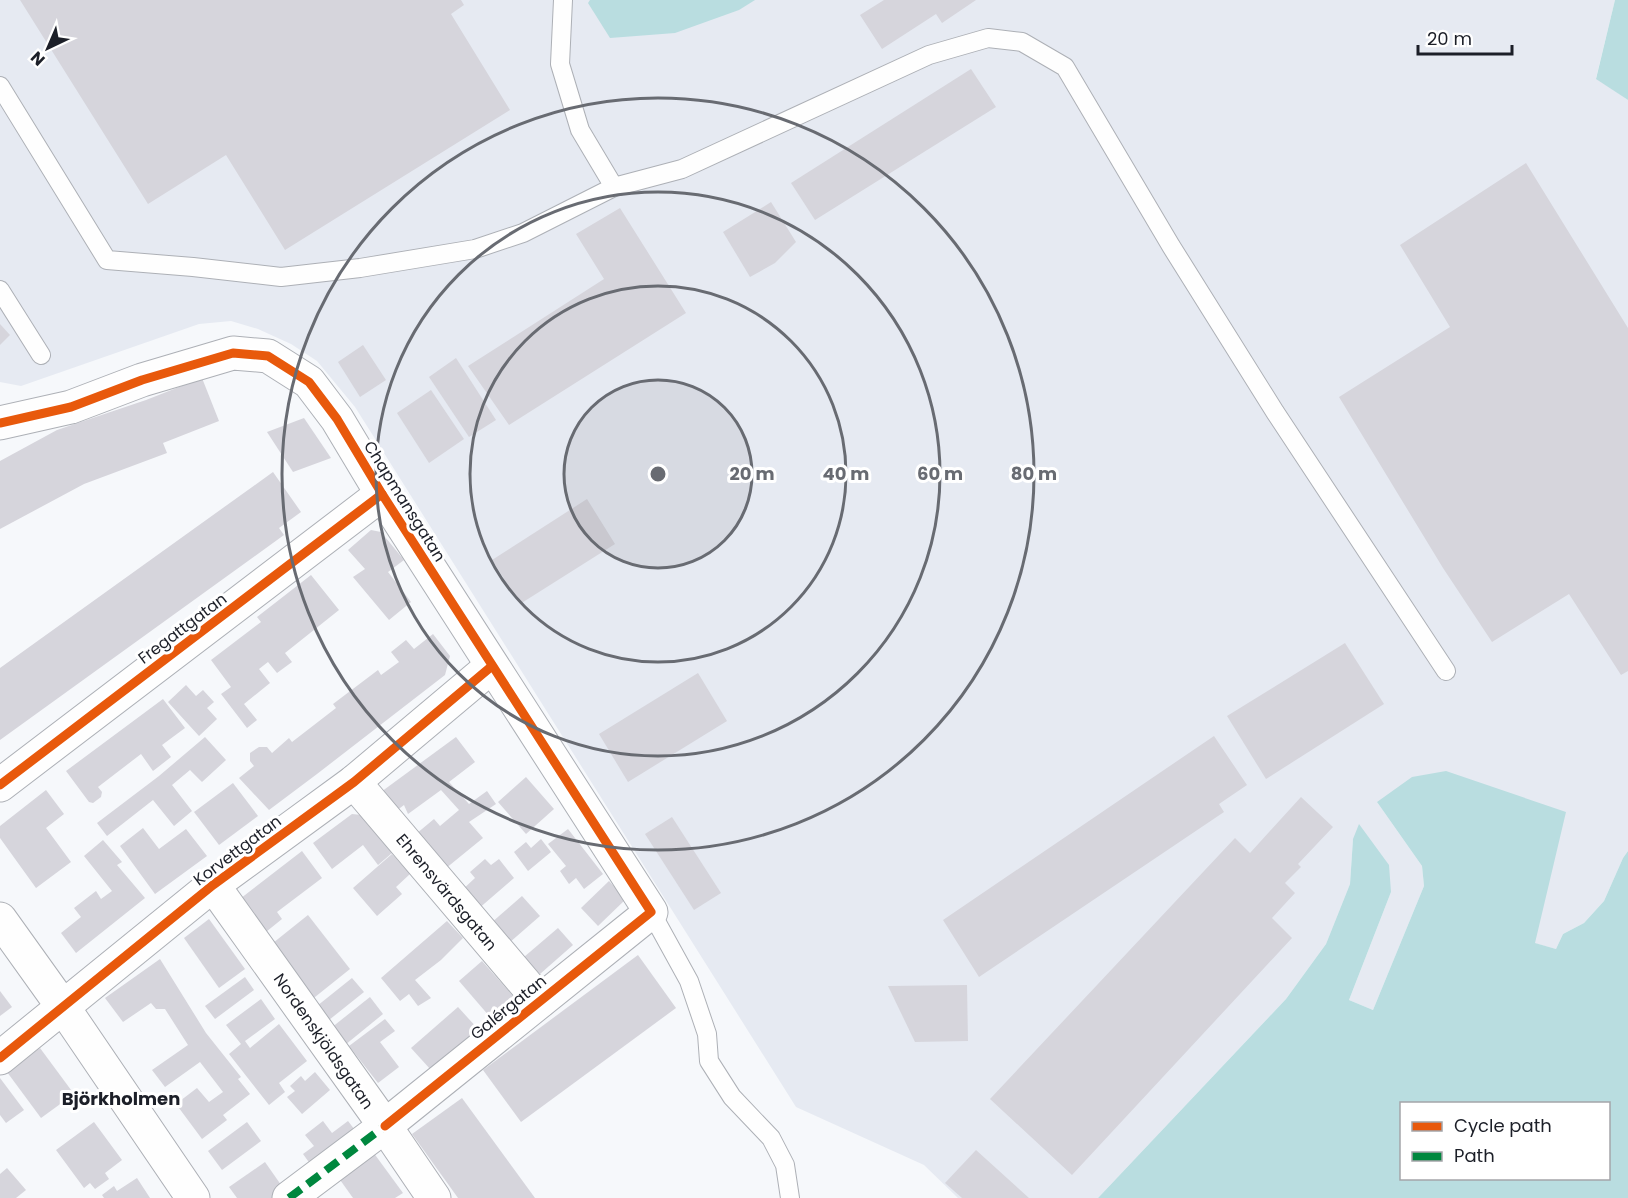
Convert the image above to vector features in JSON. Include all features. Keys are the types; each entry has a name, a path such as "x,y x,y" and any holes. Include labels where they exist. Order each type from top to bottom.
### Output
{"street":[{"name":"Chapmansgatan","path":"0,423 71,406 142,380 233,353 268,356 309,382 338,419 382,494 651,912"},
{"name":"Fregattgatan","path":"0,785 382,494"},
{"name":"Korvettgatan","path":"0,1058 213,885 354,782 492,666"},
{"name":"Ehrensvärdsgatan","path":"354,782 540,1001"},
{"name":"Nordenskjöldsgatan","path":"213,885 434,1198"},
{"name":"Galérgatan","path":"289,1198 385,1126 651,912"},
{"path":"0,919 193,1198"}],"lane":[{"path":"563,0 560,64 580,130 614,187"},
{"path":"0,86 107,260 281,277 360,268 474,249 504,240 523,233 614,187 682,169 929,55 988,38 1022,42 1065,67 1171,246 1275,412 1446,671"},
{"path":"0,290 41,355"},
{"path":"651,912 689,981 707,1034 709,1061 732,1097 771,1138 785,1165 790,1198"}],"shaded area":[{"path":"0,0 1615,0 1596,78 1628,100 1628,851 1604,901 1584,923 1563,934 1556,949 1534,943 1377,802 1422,866 1424,886 1373,1010 1349,1000 1391,892 1353,839 1350,884 1326,944 1286,999 1098,1198 958,1198 924,1165 796,1107 355,407 317,361 291,344 258,329 231,321 199,324 21,386 0,382"}],"water":[{"path":"590,0 755,0 739,10 675,33 610,38 588,3"},
{"path":"1615,0 1628,0 1628,100 1596,79"},
{"path":"1446,771 1566,812 1535,943 1556,949 1563,934 1584,923 1604,901 1628,851 1628,1198 1098,1198 1286,999 1326,944 1350,884 1353,839 1359,824 1389,865 1391,892 1349,1000 1373,1010 1424,886 1422,866 1377,802 1412,777"}],"building":[{"path":"20,0 461,0 464,5 451,14 510,110 285,250 226,155 148,204"},
{"path":"884,0 976,0 942,23 936,14 882,49 860,15"},
{"path":"971,69 996,107 815,220 791,183"},
{"path":"1526,163 1628,328 1628,671 1621,675 1569,594 1492,642 1443,568 1339,397 1450,327 1400,245"},
{"path":"771,202 796,242 775,263 750,277 723,232"},
{"path":"620,208 686,313 509,425 468,366 604,279 576,234"},
{"path":"0,324 10,335 0,345"},
{"path":"363,345 386,380 360,397 338,362"},
{"path":"456,358 496,420 469,437 429,377"},
{"path":"202,378 219,421 163,443 167,453 84,484 0,529 0,461 57,430 146,400"},
{"path":"431,390 464,439 429,463 397,413"},
{"path":"304,418 331,458 293,472 267,432"},
{"path":"273,472 301,512 279,528 284,535 0,740 0,668"},
{"path":"587,499 615,544 520,604 492,560"},
{"path":"371,530 381,532 404,560 388,572 411,602 389,620 353,577 365,569 348,550"},
{"path":"311,575 339,610 285,653 292,662 277,673 268,662 259,669 270,683 244,704 257,720 247,728 221,694 231,687 211,660 261,622 257,617"},
{"path":"433,634 450,656 445,675 269,810 239,778 254,766 250,761 250,753 259,747 267,747 272,753 289,738 292,742 336,708 333,704 378,670 381,675 399,662 391,652 406,640 414,649"},
{"path":"1345,643 1384,704 1266,779 1227,716"},
{"path":"698,673 727,721 628,782 599,734"},
{"path":"186,685 196,696 203,690 214,702 207,708 217,719 199,736 168,702"},
{"path":"163,699 185,728 162,745 171,757 153,771 141,754 98,787 102,792 101,797 93,803 89,802 66,771"},
{"path":"1214,736 1247,785 1219,804 1224,812 979,977 943,920"},
{"path":"205,737 226,760 202,782 190,770 172,785 192,811 174,826 153,800 107,836 97,823 159,776"},
{"path":"456,737 475,762 449,782 469,804 487,791 496,804 469,822 483,838 445,869 416,834 434,819 440,826 459,810 441,790 408,814 404,805 396,811 381,792"},
{"path":"526,777 554,809 526,834 498,802"},
{"path":"233,783 258,816 219,845 194,812"},
{"path":"46,790 64,814 46,828 71,862 36,888 0,838 0,826"},
{"path":"1301,797 1333,827 1298,864 1301,867 1285,883 1295,893 1272,918 1292,938 1072,1175 990,1099 1235,838 1250,853"},
{"path":"352,814 362,815 392,853 378,865 363,845 332,869 313,843"},
{"path":"672,817 721,893 694,910 645,834"},
{"path":"143,828 159,849 186,829 207,856 155,894 120,846"},
{"path":"568,829 603,874 584,889 576,878 569,884 560,871 566,866 548,844"},
{"path":"541,839 551,852 528,871 514,852 526,842 531,848"},
{"path":"103,840 122,862 117,865 145,898 76,953 61,933 81,917 74,908 96,891 101,899 112,891 84,856"},
{"path":"302,851 322,878 277,912 282,919 261,936 236,902"},
{"path":"392,854 410,874 396,887 402,894 377,916 353,888"},
{"path":"485,859 491,865 499,859 514,878 477,910 461,891 475,878 470,872"},
{"path":"609,881 626,899 598,926 581,908"},
{"path":"522,896 540,916 509,943 491,923"},
{"path":"308,915 350,969 310,1001 268,947"},
{"path":"209,919 245,969 219,988 184,938"},
{"path":"447,921 463,938 441,960 415,980 431,998 418,1006 409,994 400,1001 381,978"},
{"path":"558,928 573,945 540,974 524,957"},
{"path":"638,955 676,1008 521,1122 483,1070"},
{"path":"160,959 206,1033 241,1077 238,1079 250,1094 223,1115 227,1120 202,1139 176,1104 197,1088 209,1102 223,1092 200,1062 165,1087 152,1070 188,1045 165,1009 156,1009 151,1003 123,1022 105,998"},
{"path":"482,961 514,997 490,1017 459,981"},
{"path":"245,977 254,990 215,1019 205,1006"},
{"path":"352,978 364,992 329,1020 317,1006"},
{"path":"967,985 968,1041 915,1042 888,986"},
{"path":"0,991 12,1007 0,1016"},
{"path":"370,997 383,1014 345,1045 331,1028"},
{"path":"261,999 275,1019 245,1041 250,1048 279,1024 307,1061 279,1083 285,1092 269,1105 229,1054 241,1044 226,1025"},
{"path":"458,1007 478,1029 431,1070 411,1048"},
{"path":"385,1019 395,1031 380,1042 399,1067 378,1083 349,1046"},
{"path":"40,1048 74,1094 41,1118 7,1072"},
{"path":"315,1072 330,1090 302,1114 287,1097 295,1091 290,1086 301,1076 305,1081"},
{"path":"0,1078 24,1110 6,1123 0,1115"},
{"path":"462,1098 535,1198 458,1198 412,1134"},
{"path":"323,1121 332,1133 348,1121 361,1138 316,1172 303,1154 314,1146 305,1135"},
{"path":"94,1122 122,1160 105,1173 109,1179 95,1189 90,1183 84,1188 56,1150"},
{"path":"247,1122 261,1141 222,1170 208,1151"},
{"path":"976,1150 1029,1198 962,1198 945,1183"},
{"path":"373,1152 403,1193 395,1198 353,1198 333,1170"},
{"path":"265,1162 286,1192 278,1198 237,1198 229,1187"},
{"path":"7,1168 26,1190 16,1198 0,1198 0,1174"},
{"path":"137,1178 150,1198 104,1198 102,1195 114,1186 117,1191"}],"marked path":[{"path":"289,1198 385,1126"}],"cycle path":[{"path":"0,423 71,407 142,380 233,353 268,356 309,382 337,419 382,494 651,912 385,1126"},
{"path":"0,785 382,494"},
{"path":"0,1058 213,885 354,782 492,666"}],"district":[{"name":"Björkholmen","path":"121,1099"}]}
